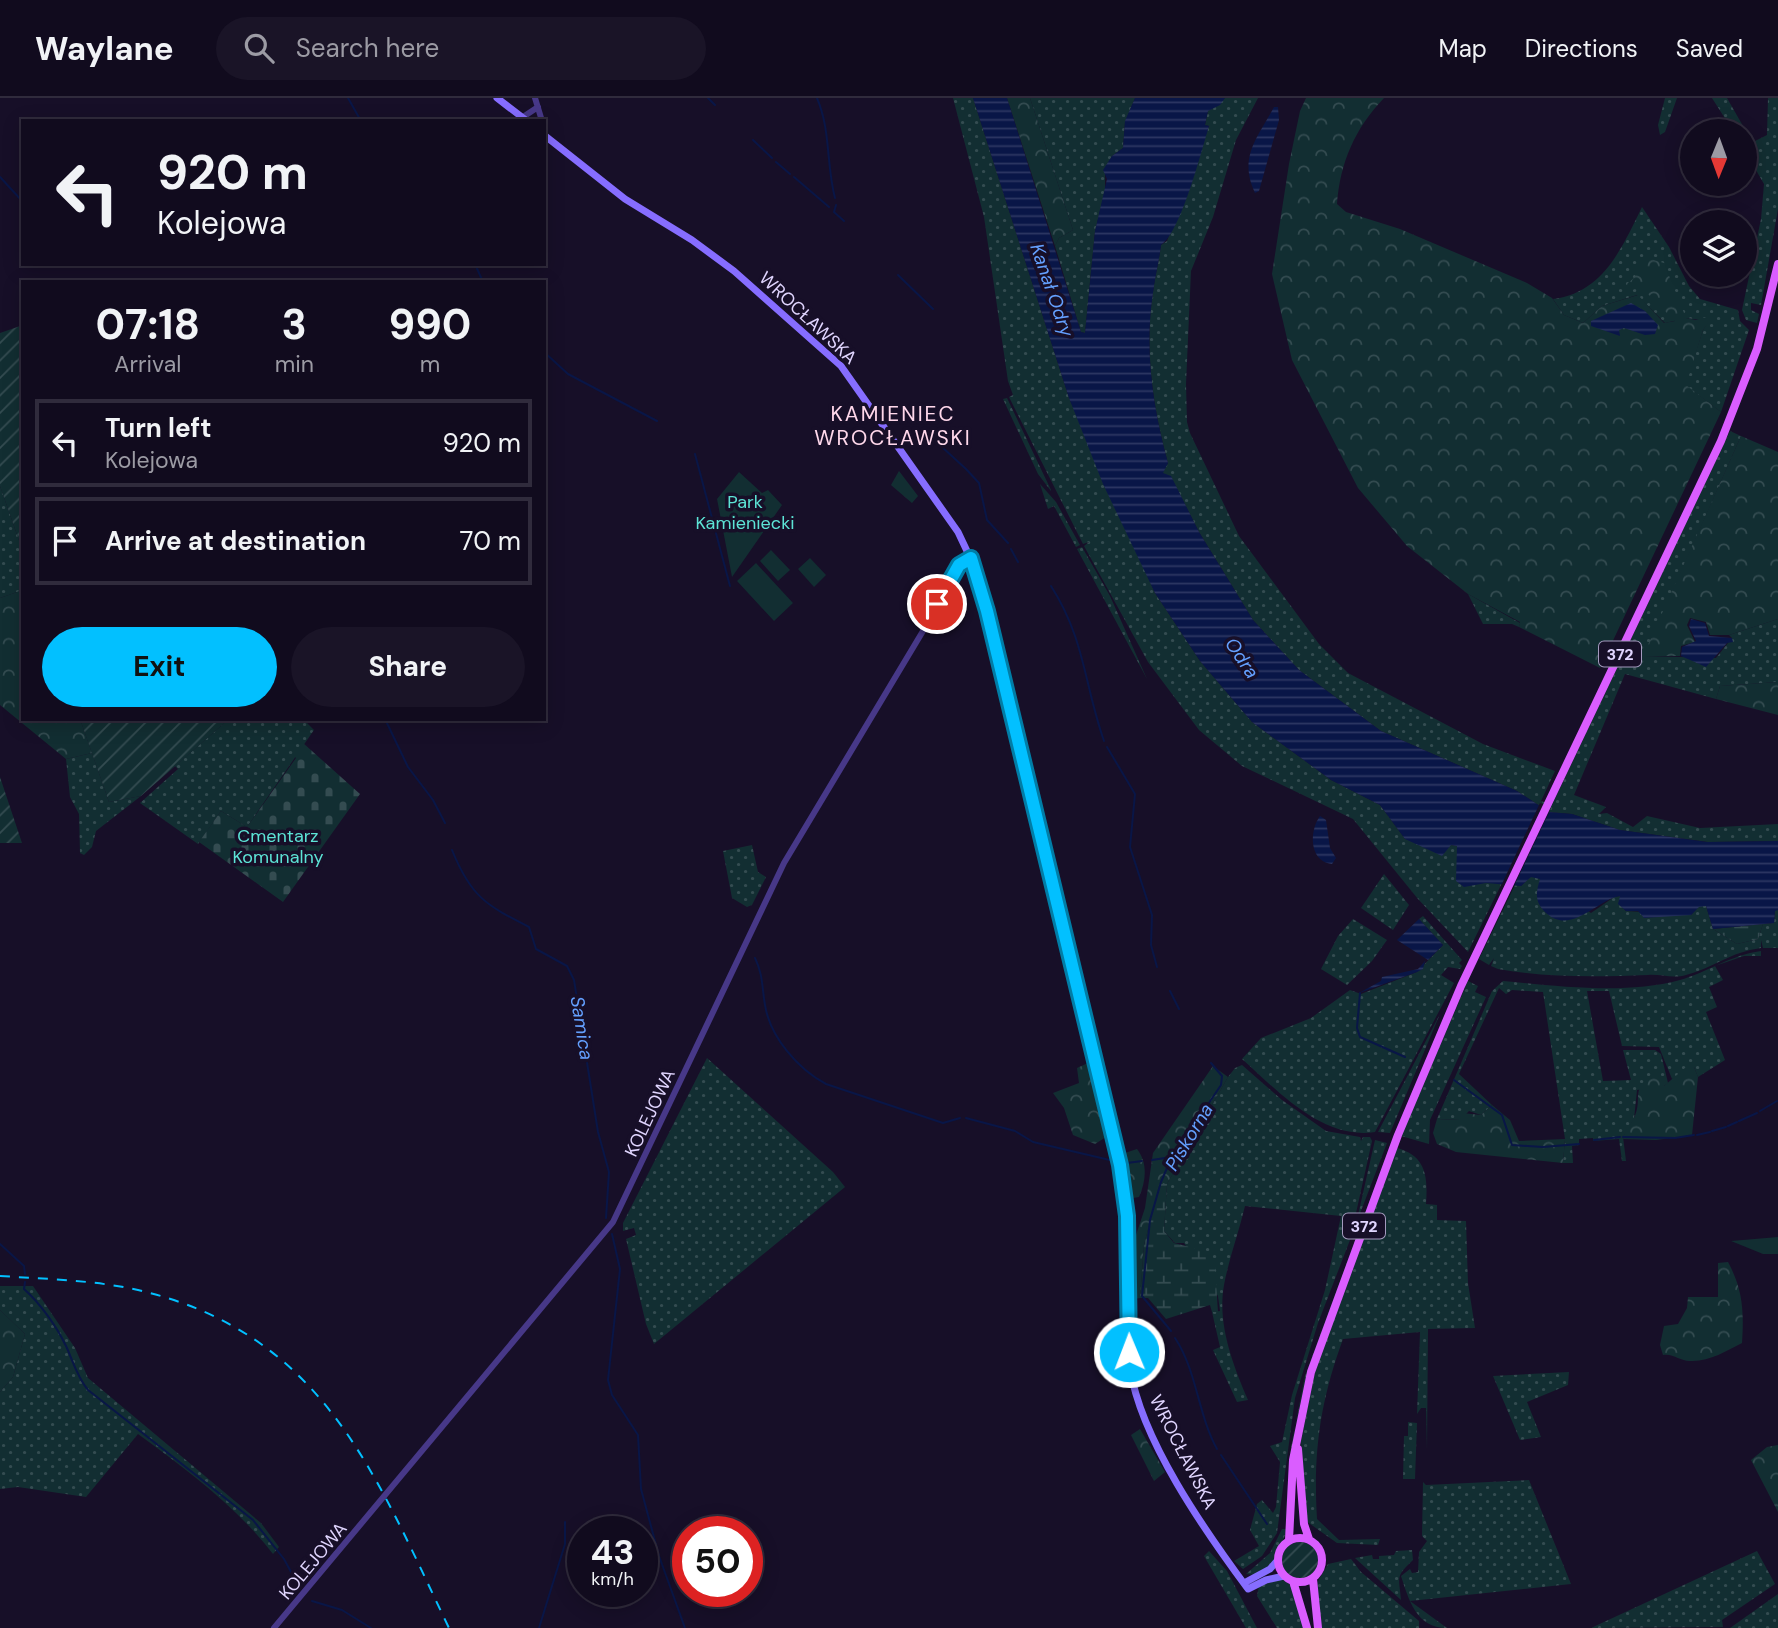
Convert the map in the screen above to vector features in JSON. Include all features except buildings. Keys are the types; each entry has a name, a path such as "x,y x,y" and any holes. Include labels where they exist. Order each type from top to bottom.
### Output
{"main road":[{"path":"497,98 525,119"},
{"name":"WROCŁAWSKA","path":"546,137 625,200 692,240 727,266 827,352 876,413 958,532 971,558 987,611 1120,1165 1127,1216 1129,1352 1136,1395 1150,1430 1187,1499 1246,1586"},
{"name":"372","path":"1278,1561 1280,1549 1289,1540 1293,1460 1316,1355 1393,1147 1461,986 1721,442 1749,373 1767,316 1778,264"},
{"name":"372","path":"1298,1434 1304,1525 1309,1539 1317,1545 1322,1558 1321,1569 1313,1579 1318,1628"},
{"path":"1289,1540 1309,1539"},
{"path":"1246,1586 1278,1561 1284,1576 1293,1581 1313,1579"},
{"path":"1246,1586 1284,1576"},
{"path":"1293,1581 1307,1628"}],"street":[{"path":"535,98 541,119"},
{"path":"525,119 538,107"},
{"name":"KOLEJOWA","path":"274,1628 613,1222 784,863 926,626 948,582 959,565 971,558"}],"green space":[{"path":"953,98 973,98 1069,398 1155,593 1200,661 1252,722 1331,780 1380,805 1405,839 1458,846 1475,883 1502,883 1468,952 1418,899 1353,819 1242,766 1199,730 1148,662 1084,546 1089,542 1083,544 1009,397 1013,395 1008,381 984,217"},
{"path":"1007,98 1030,98 1073,230 1059,238 1055,246"},
{"path":"1030,98 1135,98 1125,122 1123,148 1112,156 1105,172 1105,191 1095,231 1085,333 1081,332 1055,246 1059,238 1073,230"},
{"path":"1225,98 1258,98 1236,140 1213,217 1191,271 1187,422 1239,536 1319,644 1348,673 1483,744 1555,771 1541,801 1552,805 1730,431 1741,436 1644,656 1716,658 1732,638 1729,635 1778,619 1778,682 1720,686 1716,699 1625,674 1574,795 1606,807 1599,814 1607,813 1633,827 1647,816 1700,828 1778,824 1778,841 1708,842 1620,830 1572,814 1549,812 1517,791 1381,731 1299,670 1253,620 1199,532 1171,477 1162,473 1168,463 1154,400 1150,357 1150,314 1161,245 1167,241 1209,126 1205,125 1208,111"},
{"path":"1306,98 1384,98 1357,134 1346,160 1337,204 1346,212 1400,229 1527,283 1552,298 1564,315 1583,323 1602,306 1638,295 1664,323 1675,321 1642,288 1629,290 1627,284 1635,277 1638,260 1647,258 1664,263 1686,318 1696,320 1707,317 1710,321 1703,330 1686,385 1721,412 1600,668 1519,627 1520,622 1468,594 1407,546 1358,488 1292,360 1272,274 1289,164 1300,111"},
{"path":"1665,98 1677,98 1665,132 1660,135 1658,125"},
{"path":"1712,98 1727,98 1739,119 1725,119"},
{"path":"1768,98 1778,98 1778,209 1761,305 1751,303 1751,310 1759,314 1757,323 1746,320 1742,310 1747,287 1757,287 1757,238 1764,184 1757,172 1757,140 1767,135"},
{"path":"1642,207 1680,268 1680,287 1690,287 1700,299 1738,310 1740,321 1749,330 1721,412 1685,385 1703,330 1709,321 1686,318 1665,323 1637,295 1602,306 1583,323 1564,315 1553,299 1585,288 1598,278 1627,238"},
{"path":"21,326 21,546 0,486 0,333"},
{"path":"1007,398 1051,491 1038,474 1003,399"},
{"path":"1741,436 1778,452 1778,619 1729,635 1710,635 1706,622 1690,618 1687,625 1695,642 1681,646 1680,656 1643,656"},
{"path":"899,471 918,496 912,503 891,485"},
{"name":"Park Kamieniecki","path":"739,472 762,493 768,490 782,505 732,577 717,499"},
{"path":"1040,484 1056,502 1080,545 1076,547 1054,506 1048,509"},
{"path":"0,486 21,546 21,591 0,598"},
{"path":"1082,547 1110,596 1147,679 1077,549"},
{"path":"771,550 790,570 778,581 760,561"},
{"path":"810,558 826,575 814,587 798,569"},
{"path":"756,563 793,603 774,621 737,581"},
{"path":"21,591 21,721 81,721 92,753 66,759 0,705 0,598"},
{"path":"1468,594 1520,623 1519,627 1512,624 1483,624"},
{"path":"1778,682 1778,715 1716,699 1720,686"},
{"path":"81,721 227,721 141,796 109,802"},
{"path":"227,721 307,721 314,730 247,827 221,811 198,844 140,803 178,769 175,766"},
{"name":"Cmentarz Komunalny","path":"303,743 360,794 283,902 199,842 221,811 247,827 296,758 294,756"},
{"path":"92,753 109,802 141,796 96,831 92,847 84,855 80,853 79,814 70,797 66,759"},
{"path":"0,777 22,843 0,843"},
{"path":"752,845 758,872 766,877 752,905 747,907 732,898 723,851"},
{"path":"1384,874 1409,905 1393,930 1361,908"},
{"path":"1531,876 1540,879 1591,913 1614,897 1621,896 1619,904 1626,911 1691,915 1699,906 1706,906 1713,929 1737,944 1758,939 1763,924 1774,923 1775,910 1778,910 1778,948 1763,948 1761,940 1761,948 1676,977 1554,975 1498,969 1491,966 1494,958 1489,965 1479,959 1515,885 1521,886"},
{"path":"1423,916 1462,960 1459,963 1462,966 1460,969 1448,967 1441,975 1454,983 1375,1132 1356,1133 1319,1121 1286,1099 1242,1059 1261,1038 1311,1018 1350,990 1361,994 1417,972 1443,945 1419,919"},
{"path":"1353,919 1387,940 1372,961 1347,985 1321,969 1338,936"},
{"path":"1763,924 1758,939 1737,944 1713,929"},
{"path":"1761,951 1761,956 1744,956 1716,966 1740,956"},
{"path":"1715,966 1723,980 1709,987 1717,1007 1706,1012 1725,1060 1698,1077 1694,1067 1672,1079 1659,1047 1622,1046 1609,991 1587,991 1603,1081 1631,1080 1623,1050 1655,1050 1661,1054 1668,1083 1637,1090 1634,1119 1623,1137 1626,1161 1622,1161 1619,1139 1593,1141 1593,1138 1579,1139 1579,1145 1572,1146 1573,1163 1563,1163 1565,1139 1543,992 1512,990 1506,994 1499,988 1459,1074 1492,1105 1481,1115 1469,1111 1460,1120 1437,1119 1492,991 1503,981 1569,987 1637,987 1680,980"},
{"path":"1468,981 1478,986 1475,992 1486,997 1430,1120 1429,1144 1401,1136"},
{"path":"1440,1014 1390,1133 1378,1132"},
{"path":"707,1058 833,1172 845,1187 654,1344 646,1324 626,1239 636,1235 634,1228 623,1231 623,1223"},
{"path":"1088,1063 1106,1137 1095,1144 1073,1135 1064,1108 1053,1093 1079,1083 1077,1068"},
{"path":"1242,1065 1282,1100 1326,1131 1360,1137 1361,1141 1363,1137 1370,1137 1372,1141 1350,1240 1318,1323 1295,1398 1277,1533 1262,1556 1243,1569 1234,1561 1259,1546 1250,1530 1257,1504 1262,1500 1273,1513 1276,1507 1280,1462 1270,1446 1282,1442 1292,1395 1325,1290 1341,1216 1245,1206 1222,1300 1228,1344 1248,1400 1237,1402 1213,1350 1220,1347 1212,1312 1220,1311 1218,1296 1184,1243 1175,1243 1164,1231 1167,1184 1228,1077 1235,1068"},
{"path":"1213,1066 1228,1077 1167,1184 1159,1186 1144,1245 1140,1298 1134,1299 1134,1241 1145,1208 1153,1153"},
{"path":"1694,1067 1698,1077 1692,1135 1656,1140 1623,1139 1637,1111 1638,1093 1643,1084 1657,1076 1664,1086 1685,1068"},
{"path":"1492,1105 1510,1120 1519,1141 1565,1139 1563,1163 1456,1152 1437,1144 1433,1133 1437,1119 1459,1120 1462,1113 1481,1115"},
{"path":"1375,1140 1387,1143 1356,1224"},
{"path":"1390,1146 1306,1378 1295,1427 1285,1522 1291,1447 1305,1376"},
{"path":"1397,1148 1414,1156 1423,1168 1426,1204 1437,1205 1437,1220 1466,1221 1468,1283 1475,1328 1428,1329 1427,1450 1426,1408 1421,1408 1417,1414 1420,1332 1343,1339 1329,1384 1320,1428 1316,1471 1317,1519 1339,1540 1380,1539 1378,1545 1337,1543 1306,1521 1301,1441 1317,1361"},
{"path":"1137,1149 1143,1160 1144,1178 1139,1197 1133,1198 1130,1195 1124,1158 1125,1153"},
{"path":"1167,1184 1164,1231 1174,1243 1198,1249 1215,1267 1218,1312 1212,1312 1210,1305 1166,1319 1148,1298 1140,1298 1144,1245 1159,1185"},
{"path":"1778,1237 1778,1254 1763,1254 1731,1241"},
{"path":"1728,1262 1737,1282 1741,1301 1742,1343 1704,1360 1686,1361 1663,1355 1660,1345 1664,1326 1678,1324 1687,1308 1688,1297 1718,1297 1718,1263"},
{"path":"0,1286 33,1286 75,1348 88,1378 261,1523 279,1547 273,1554 227,1505 138,1434 86,1497 18,1487 0,1489 0,1392 13,1377 25,1334 0,1310"},
{"path":"0,1310 25,1334 13,1377 0,1392"},
{"path":"1569,1372 1568,1385 1527,1402 1541,1437 1520,1440 1493,1376"},
{"path":"1408,1422 1417,1423 1415,1479 1403,1479 1404,1436 1408,1436"},
{"path":"1140,1429 1165,1472 1154,1481 1131,1435"},
{"path":"1778,1445 1778,1512 1751,1460 1767,1447"},
{"path":"1529,1480 1571,1584 1410,1601 1401,1576 1410,1569 1412,1573 1418,1572 1419,1552 1427,1541 1422,1536 1423,1482 1426,1485"},
{"path":"1282,1529 1287,1529 1271,1566 1255,1575 1246,1574 1270,1553"},
{"path":"1300,1542 1312,1548 1318,1560 1312,1572 1300,1578 1288,1572 1282,1560 1288,1548"},
{"path":"1412,1550 1413,1560 1403,1570 1399,1581 1401,1600 1355,1558 1372,1555 1373,1559 1379,1559 1379,1556 1394,1555 1396,1551"},
{"path":"1209,1551 1227,1571 1257,1628 1246,1628 1204,1556"},
{"path":"1757,1551 1775,1584 1722,1620 1723,1627 1591,1628"},
{"path":"1351,1559 1361,1572 1419,1621 1419,1628 1321,1628 1315,1586 1328,1564"},
{"path":"1282,1579 1291,1585 1304,1628 1277,1628 1257,1596 1259,1586"},
{"path":"1778,1594 1778,1628 1730,1628"},
{"path":"1410,1601 1447,1628 1436,1627 1421,1618"}],"water":[{"path":"973,98 1007,98 1081,332 1085,333 1095,231 1107,179 1103,170 1112,156 1123,148 1125,121 1135,98 1225,98 1220,105 1208,111 1205,125 1209,126 1190,190 1176,225 1161,245 1150,314 1150,357 1154,400 1168,463 1163,473 1171,476 1199,532 1253,620 1299,670 1381,731 1517,791 1549,812 1572,814 1620,830 1707,842 1778,841 1778,910 1775,911 1774,923 1713,929 1706,906 1699,907 1691,915 1644,918 1638,911 1626,911 1618,904 1620,896 1575,919 1555,919 1539,905 1537,893 1540,879 1531,877 1521,886 1486,883 1464,887 1456,881 1457,846 1451,845 1442,856 1405,839 1380,805 1331,780 1252,722 1200,661 1155,593 1103,484 1069,398"},
{"path":"1274,107 1278,107 1279,120 1259,191 1255,193 1250,180 1249,158 1256,138"},
{"path":"1631,303 1645,311 1658,325 1655,334 1645,335 1624,328 1619,330 1620,336 1591,326 1591,321"},
{"path":"1691,619 1705,623 1709,636 1732,638 1733,642 1727,643 1706,667 1681,656 1682,647 1696,641 1689,626"},
{"path":"1320,816 1326,820 1330,848 1336,858 1332,864 1319,858 1313,845 1314,830"},
{"path":"1419,919 1443,945 1428,960 1397,940"},
{"path":"1425,961 1423,969 1417,972 1359,993 1381,981 1382,977 1418,969"}],"pier":[{"path":"1540,803 1551,808 1513,888 1501,886"}],"waterway":[{"path":"348,98 360,119"},
{"path":"708,98 715,105"},
{"name":"Piskorna","path":"817,98 824,123 835,198"},
{"path":"753,140 772,158"},
{"path":"776,162 790,174"},
{"name":"Samica","path":"0,177 21,200"},
{"path":"794,177 829,207"},
{"name":"Piskorna","path":"836,205 834,212 844,221"},
{"path":"476,266 482,280"},
{"name":"Piskorna","path":"898,275 933,309"},
{"path":"546,354 568,374 657,421"},
{"name":"Piskorna","path":"902,437 919,434 930,436 966,469 979,483 987,520 1008,543"},
{"path":"695,454 730,586"},
{"name":"Piskorna","path":"1011,549 1018,562"},
{"name":"Piskorna","path":"1051,586 1071,625 1104,741"},
{"name":"Samica","path":"386,721 408,767 433,800 445,823"},
{"name":"Piskorna","path":"1107,747 1135,794 1130,847 1152,915 1151,945 1157,967"},
{"name":"Samica","path":"452,850 473,889 491,905 529,927 536,949 567,966 574,980 598,1132 609,1172 606,1218"},
{"path":"755,958 773,1029 787,1051 805,1070 826,1084 943,1123 960,1118"},
{"name":"Piskorna","path":"1170,991 1179,1009"},
{"path":"1360,993 1357,1028 1360,1037 1405,1057"},
{"name":"Piskorna","path":"1171,1331 1142,1296 1150,1220 1170,1161 1221,1085 1222,1076 1211,1063"},
{"path":"1454,1080 1502,1115 1512,1145 1543,1147 1579,1144"},
{"path":"1760,1111 1777,1101"},
{"path":"1739,1121 1757,1113"},
{"path":"966,1118 1015,1131 1033,1142 1114,1161"},
{"path":"1728,1126 1737,1122"},
{"path":"1712,1131 1726,1127"},
{"path":"1697,1135 1710,1132"},
{"path":"1623,1137 1675,1138 1694,1135"},
{"path":"1594,1140 1620,1137"},
{"path":"1152,1160 1165,1158 1170,1161"},
{"path":"1127,1163 1142,1161"},
{"name":"Samica","path":"612,1234 620,1269 608,1380 612,1395 638,1435 641,1489 659,1556 685,1628"},
{"path":"0,1244 24,1266 25,1274"},
{"path":"25,1282 24,1289 58,1331 88,1390 253,1520 284,1559 297,1583"},
{"name":"Piskorna","path":"1175,1338 1188,1364 1217,1449"},
{"name":"Piskorna","path":"1221,1455 1267,1524"},
{"path":"539,1628 565,1544 565,1522"},
{"path":"312,1601 342,1610 371,1628"}],"railway":[{"path":"0,1276 87,1282 138,1290 201,1311 254,1339 298,1375 335,1417 367,1465 395,1516 449,1628"}],"district":[{"name":"KAMIENIEC WROCŁAWSKI","path":"893,426"}],"route":[{"path":"937,604 959,565 971,558 987,611 1124,1185 1129,1352"}],"water label":[{"name":"Kanał Odry","path":"1052,290"},
{"name":"Odra","path":"1242,658"}]}
